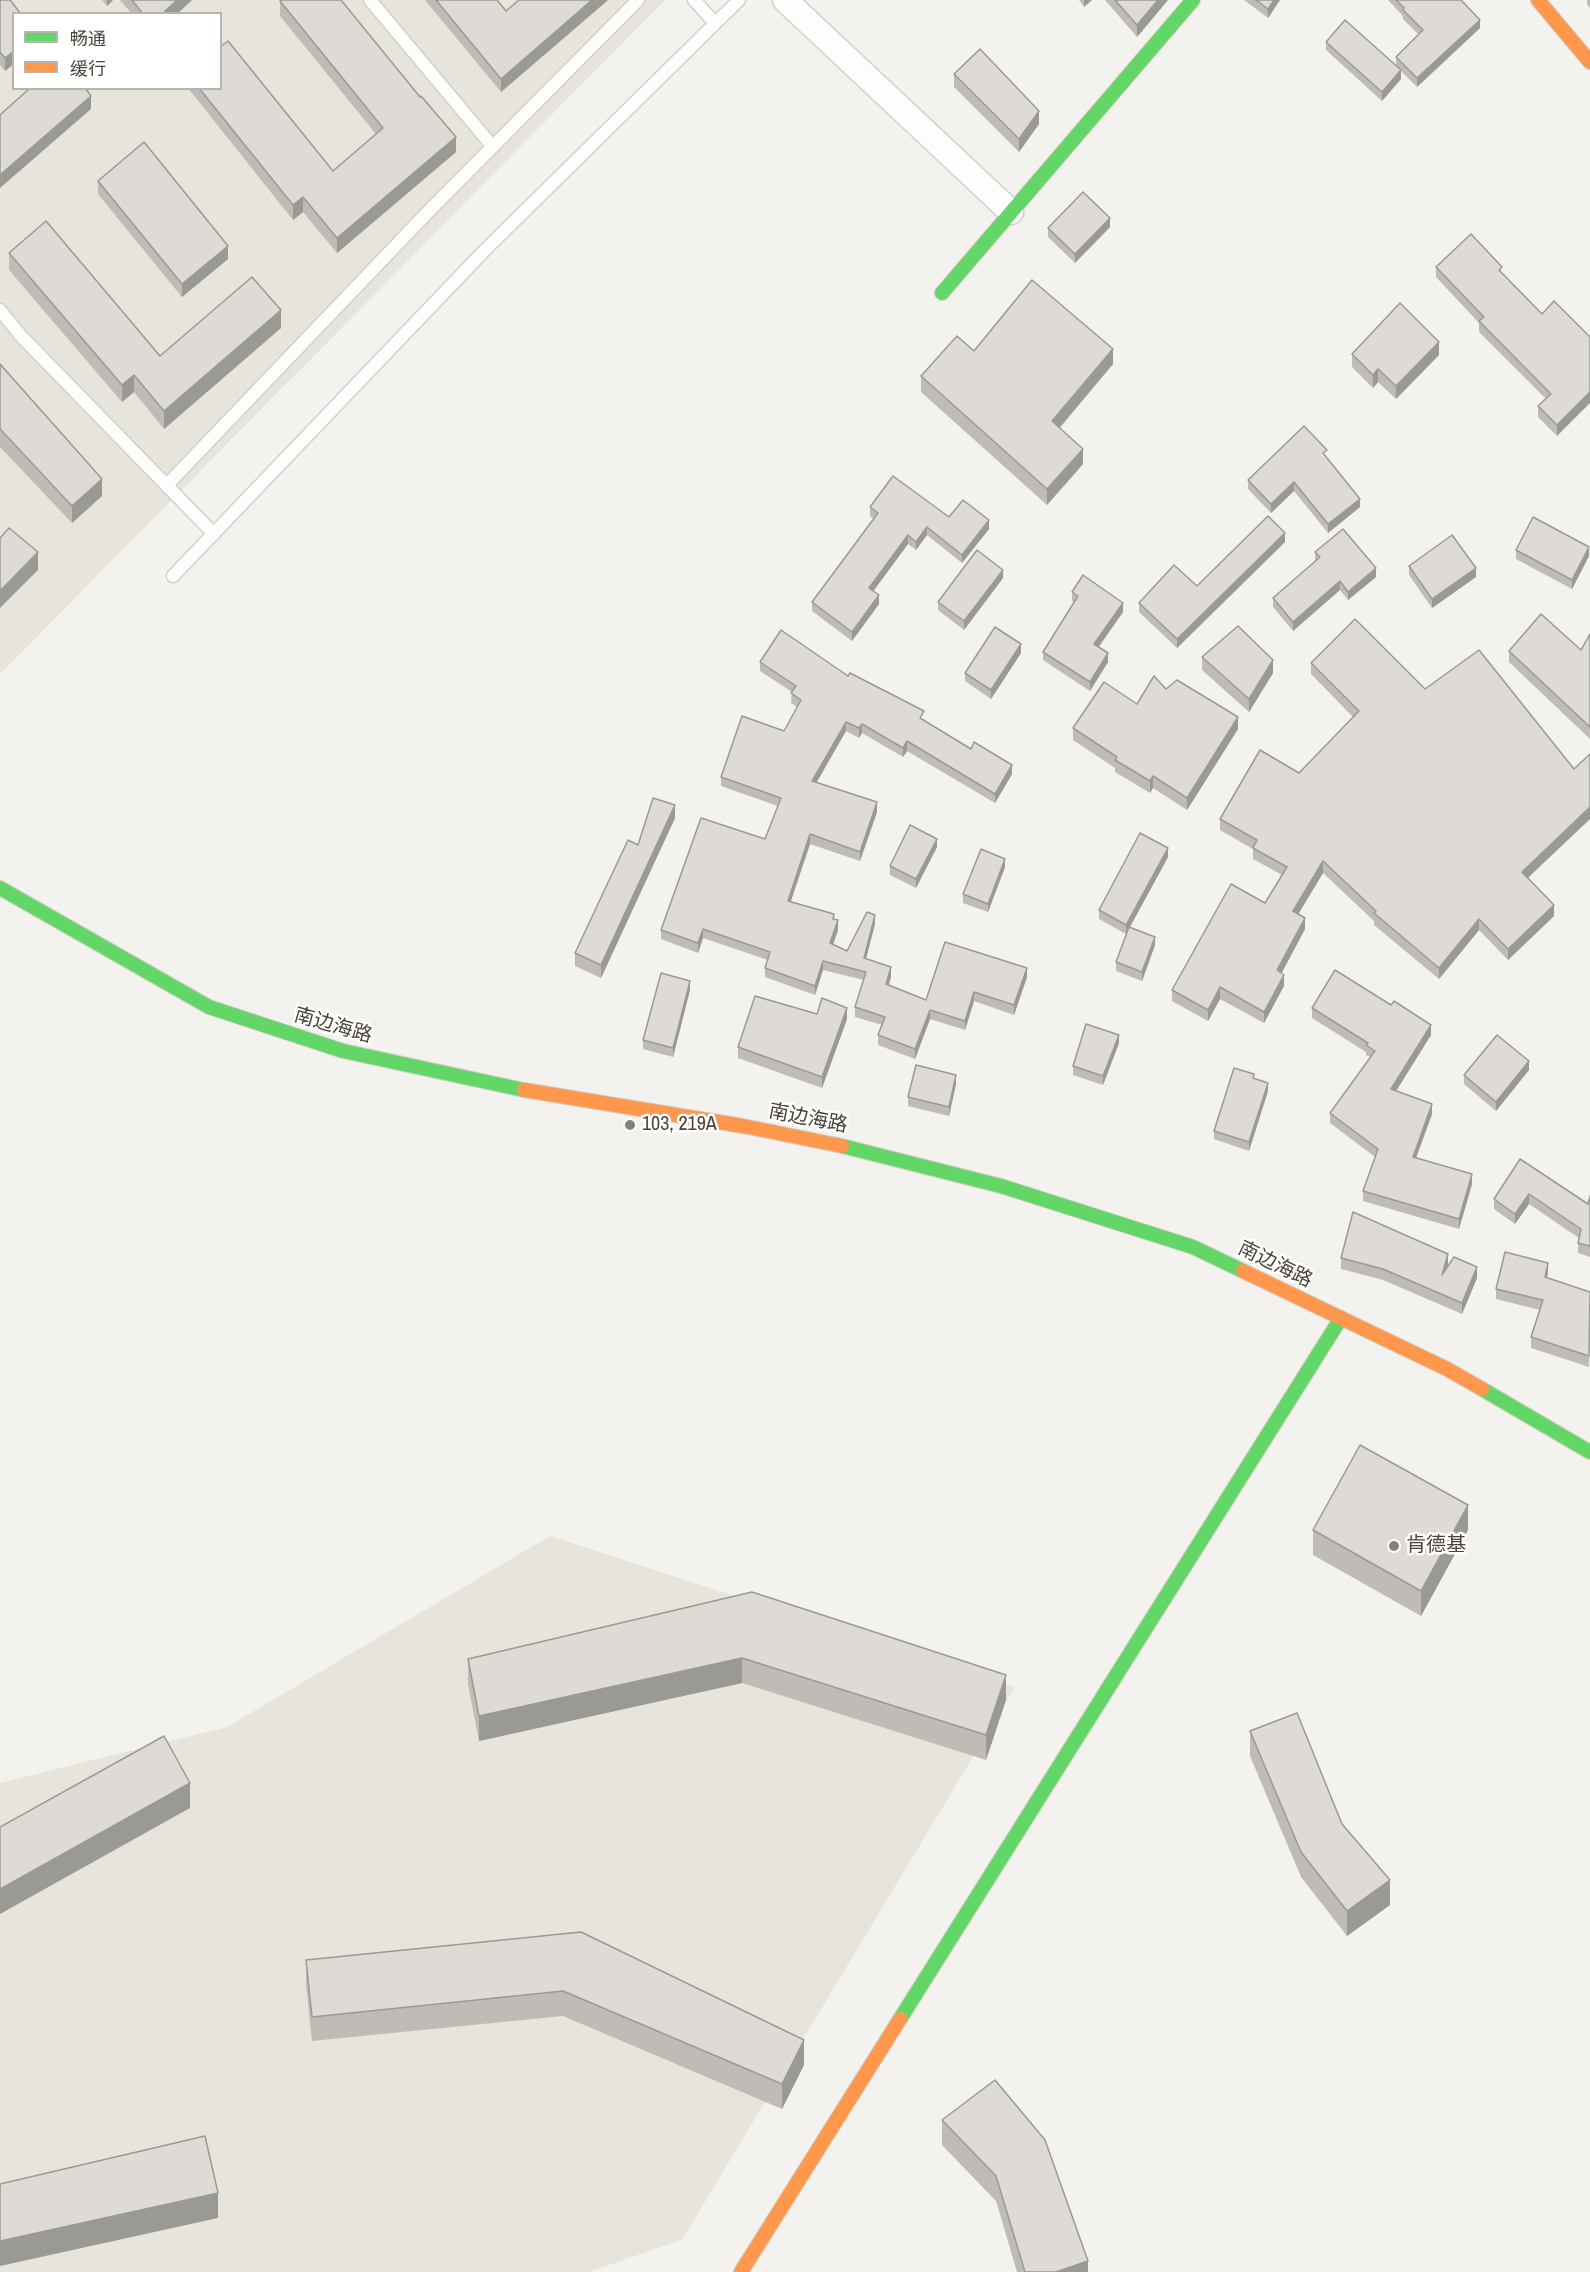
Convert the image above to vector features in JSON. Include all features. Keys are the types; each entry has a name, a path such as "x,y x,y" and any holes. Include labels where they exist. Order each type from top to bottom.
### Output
{"main road":[{"path":"942,293 1193,0"},
{"path":"1538,0 1590,62"},
{"name":"南边海路","path":"0,888 209,1007 343,1051 501,1086 743,1126 858,1149 1001,1186 1193,1247 1447,1370 1590,1452"},
{"path":"741,2272 1341,1318"}],"street":[{"path":"784,0 1011,212"}],"lane":[{"path":"370,0 493,147"},
{"path":"167,486 493,147 638,0"},
{"path":"694,0 715,23"},
{"path":"173,576 484,250 739,0"},
{"path":"0,310 21,336 214,534"}],"shaded area":[{"path":"0,0 665,0 0,674"},
{"path":"550,1536 1015,1687 682,2240 588,2272 0,2272 0,1783 227,1727"}],"building":[{"path":"0,0 10,0 19,12 12,12 12,53 5,58 0,52"},
{"path":"132,0 177,0 164,12 141,12"},
{"path":"341,0 420,97 456,137 337,238 303,197 293,205 201,90 222,90 222,46 228,41 333,171 383,128 280,1"},
{"path":"436,0 497,0 506,11 519,0 592,0 501,79"},
{"path":"1115,0 1158,0 1137,25"},
{"path":"1256,0 1274,0 1268,9"},
{"path":"1396,0 1461,0 1480,20 1417,78 1396,57 1423,30"},
{"path":"1345,20 1401,70 1382,92 1326,42"},
{"path":"980,49 1039,111 1019,139 954,74"},
{"path":"28,90 86,90 91,96 0,175 0,115"},
{"path":"144,142 228,246 182,284 98,181"},
{"path":"1083,192 1110,218 1075,254 1048,228"},
{"path":"46,221 160,356 252,277 281,310 164,411 134,375 122,385 9,253"},
{"path":"1471,234 1502,267 1499,270 1542,314 1554,301 1590,337 1590,392 1557,425 1538,406 1551,394 1479,321 1484,317 1436,267"},
{"path":"1032,280 1113,349 1052,421 1083,449 1047,489 921,376 957,336 974,351"},
{"path":"1400,303 1439,342 1396,386 1378,369 1373,375 1352,354"},
{"path":"0,364 102,479 72,506 0,429"},
{"path":"1304,426 1327,450 1323,453 1360,499 1328,524 1294,482 1271,504 1248,480"},
{"path":"893,476 949,517 963,500 989,520 962,555 927,527 916,542 908,535 869,588 879,595 852,632 812,602 878,513 870,507"},
{"path":"1268,516 1285,533 1177,639 1139,603 1174,565 1197,586"},
{"path":"1533,517 1589,547 1572,580 1516,550"},
{"path":"9,528 38,552 0,591 0,538"},
{"path":"1343,529 1376,568 1348,592 1340,581 1293,622 1273,598 1320,557 1315,552"},
{"path":"1452,535 1476,568 1432,599 1409,566"},
{"path":"977,550 1003,570 964,621 938,602"},
{"path":"1083,575 1123,603 1094,644 1108,653 1090,682 1043,652 1078,596 1072,592"},
{"path":"1541,614 1581,650 1590,634 1590,727 1509,651"},
{"path":"1355,619 1425,689 1479,650 1574,769 1590,754 1590,807 1522,872 1554,905 1508,949 1479,919 1439,968 1374,913 1376,911 1323,861 1293,911 1305,918 1277,970 1284,975 1264,1012 1220,987 1208,1010 1172,990 1231,884 1265,903 1287,867 1253,848 1257,840 1220,819 1260,750 1299,773 1359,711 1311,663"},
{"path":"1238,626 1273,660 1249,699 1202,657"},
{"path":"995,627 1021,644 991,690 965,673"},
{"path":"781,630 848,676 850,673 924,711 920,718 971,749 974,742 1012,765 995,794 907,741 903,748 862,724 859,728 846,722 812,781 877,802 860,852 810,834 788,901 834,914 833,919 838,920 830,943 847,951 867,912 875,915 864,958 891,967 886,984 926,1000 945,942 1027,968 1014,1005 974,992 965,1021 930,1010 915,1049 878,1035 885,1017 855,1007 866,972 823,961 815,986 765,968 770,952 703,929 698,943 661,930 701,818 765,839 781,798 721,777 742,716 784,731 801,700 791,693 796,686 760,662"},
{"path":"1154,676 1166,689 1177,680 1238,717 1187,798 1153,776 1150,781 1115,760 1117,757 1073,728 1104,682 1137,704"},
{"path":"653,798 675,805 601,965 575,953 628,840 638,845"},
{"path":"910,825 937,839 916,879 890,866"},
{"path":"1140,833 1168,848 1126,925 1099,910"},
{"path":"981,849 1005,859 988,904 963,894"},
{"path":"1129,927 1155,937 1142,972 1116,962"},
{"path":"1335,970 1391,1005 1394,1001 1431,1025 1391,1089 1432,1104 1413,1157 1472,1174 1459,1219 1363,1191 1378,1149 1330,1113 1375,1051 1366,1045 1368,1043 1312,1008"},
{"path":"661,973 690,981 673,1048 643,1040"},
{"path":"755,996 817,1014 822,998 847,1008 822,1077 738,1047"},
{"path":"1086,1024 1119,1035 1103,1076 1073,1066"},
{"path":"1497,1035 1529,1061 1496,1102 1464,1075"},
{"path":"916,1065 956,1075 949,1107 908,1097"},
{"path":"1234,1068 1254,1074 1253,1078 1268,1083 1249,1142 1214,1131"},
{"path":"1520,1159 1588,1204 1590,1196 1590,1246 1578,1243 1581,1229 1529,1194 1515,1214 1494,1199"},
{"path":"1353,1212 1448,1254 1442,1275 1454,1257 1477,1267 1462,1303 1383,1269 1341,1258"},
{"path":"1505,1252 1548,1263 1545,1277 1590,1292 1589,1356 1531,1337 1543,1300 1496,1289"},
{"path":"1360,1445 1468,1505 1421,1591 1313,1530"},
{"path":"752,1592 1006,1675 986,1735 742,1658 479,1716 468,1659"},
{"path":"1297,1713 1342,1824 1390,1880 1347,1911 1301,1852 1250,1731"},
{"path":"164,1736 190,1783 0,1889 0,1827"},
{"path":"581,1932 804,2040 782,2084 563,1991 312,2017 306,1960"},
{"path":"995,2080 1045,2140 1088,2261 1056,2272 1025,2272 996,2176 942,2120"},
{"path":"205,2136 218,2193 0,2241 0,2184"}],"traffic: fast":[{"path":"942,293 1193,0"},
{"path":"0,888 209,1007 343,1051 524,1090"},
{"path":"842,1146 1001,1186 1193,1247 1243,1271"},
{"path":"900,2019 1341,1318"},
{"path":"1482,1389 1590,1452"}],"traffic: slow":[{"path":"1538,0 1590,62"},
{"path":"524,1090 743,1126 842,1146"},
{"path":"1243,1271 1447,1369 1482,1389"},
{"path":"741,2272 900,2019"}],"place":[{"name":"103, 219A","path":"630,1125"},
{"name":"肯德基","path":"1394,1546"}]}
